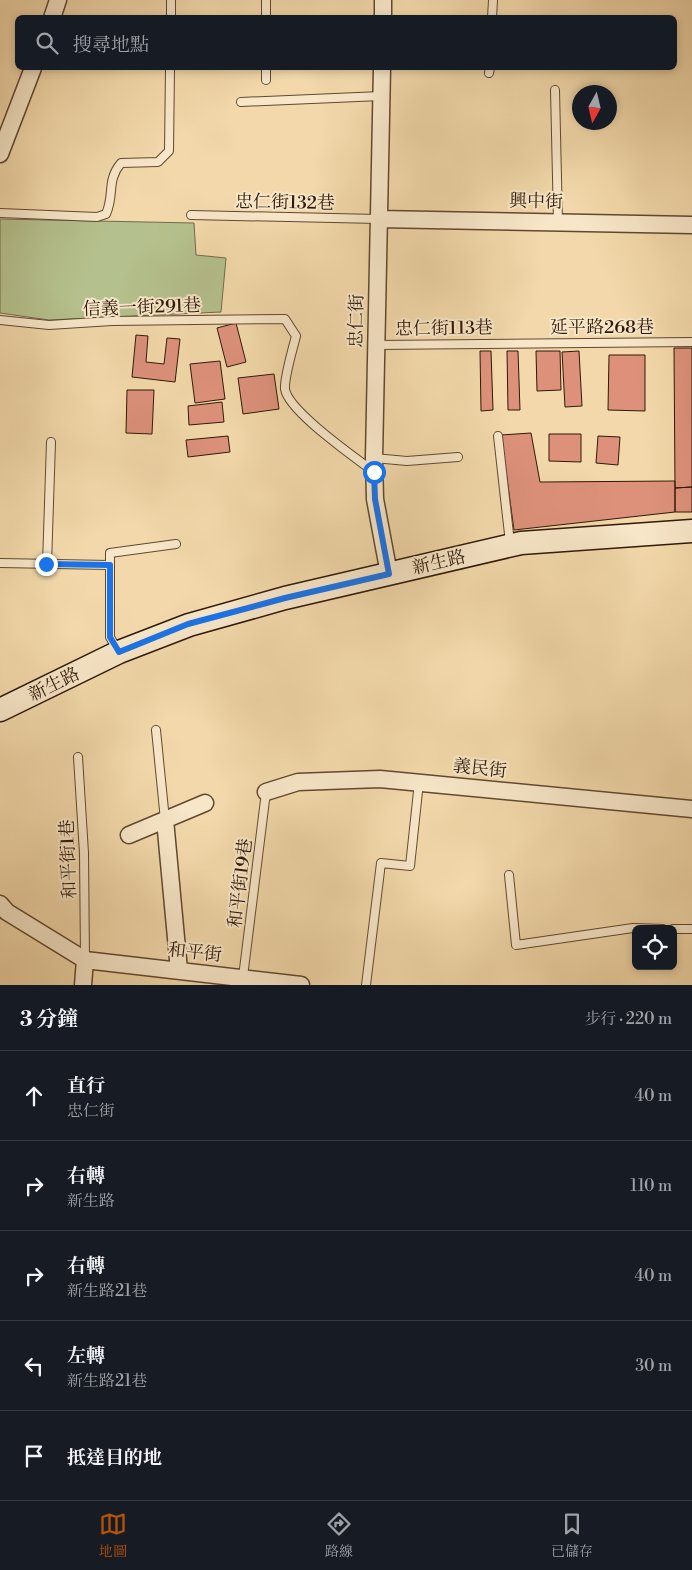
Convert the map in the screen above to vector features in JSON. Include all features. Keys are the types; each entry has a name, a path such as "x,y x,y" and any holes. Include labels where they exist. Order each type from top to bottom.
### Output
{"main road":[{"name":"新生路","path":"0,710 119,652 188,624 285,598 510,546 692,530"}],"street":[{"path":"53,15 58,0"},
{"path":"383,0 383,15"},
{"path":"0,154 32,70"},
{"name":"忠仁街","path":"382,70 374,465 375,499 389,574"},
{"name":"興中街","path":"379,219 692,225"},
{"name":"義民街","path":"266,792 298,782 380,778 692,810"},
{"path":"129,835 205,803"},
{"path":"165,820 180,970"},
{"path":"0,904 7,912 85,960 83,985"},
{"name":"和平街","path":"85,960 301,985"}],"lane":[{"path":"171,0 171,15"},
{"path":"266,0 266,15"},
{"path":"492,15 493,0"},
{"path":"0,214 97,217 106,214 110,205 112,174 121,163 158,162 169,151 170,70"},
{"path":"266,70 266,80"},
{"path":"555,90 558,222"},
{"path":"241,102 381,96"},
{"name":"忠仁街132巷","path":"191,215 379,219"},
{"name":"信義一街291巷","path":"0,320 49,326 112,321 285,319 296,336 285,389 292,405 304,416 374,465"},
{"name":"忠仁街113巷","path":"376,345 512,342"},
{"name":"延平路268巷","path":"512,342 692,342"},
{"path":"498,436 510,546"},
{"path":"46,564 51,442"},
{"path":"374,465 458,457"},
{"path":"119,652 110,637 110,552 176,544"},
{"path":"0,563 110,565"},
{"path":"156,730 165,820"},
{"name":"和平街1巷","path":"78,756 84,852 85,960"},
{"path":"366,985 381,863 410,866 419,782"},
{"name":"和平街19巷","path":"243,977 266,792"},
{"path":"509,875 516,945 632,928"},
{"path":"677,929 692,929"}],"green space":[{"path":"0,219 194,223 196,255 226,258 221,312 49,320 0,313"}],"building":[{"path":"236,323 246,362 227,367 217,328"},
{"path":"136,335 148,336 146,362 164,364 167,338 180,339 175,382 132,377"},
{"path":"674,348 692,348 692,487 675,488"},
{"path":"480,351 491,351 493,410 481,411"},
{"path":"507,351 518,351 520,410 508,410"},
{"path":"536,351 560,351 561,390 537,391"},
{"path":"579,351 582,406 565,407 562,352"},
{"path":"609,355 645,355 645,411 608,410"},
{"path":"220,361 225,399 195,403 190,364"},
{"path":"274,374 279,409 243,414 238,378"},
{"path":"127,390 154,390 152,434 126,433"},
{"path":"222,402 224,422 189,425 188,406"},
{"path":"531,433 540,482 675,481 675,512 514,530 501,435"},
{"path":"549,434 581,434 581,462 549,461"},
{"path":"228,436 230,452 188,457 186,440"},
{"path":"598,436 620,437 618,465 596,463"},
{"path":"692,487 692,512 675,512 675,488"}],"route":[{"path":"46,564 110,565 110,637 119,652 188,624 285,598 389,574 375,499 374,472"}]}
